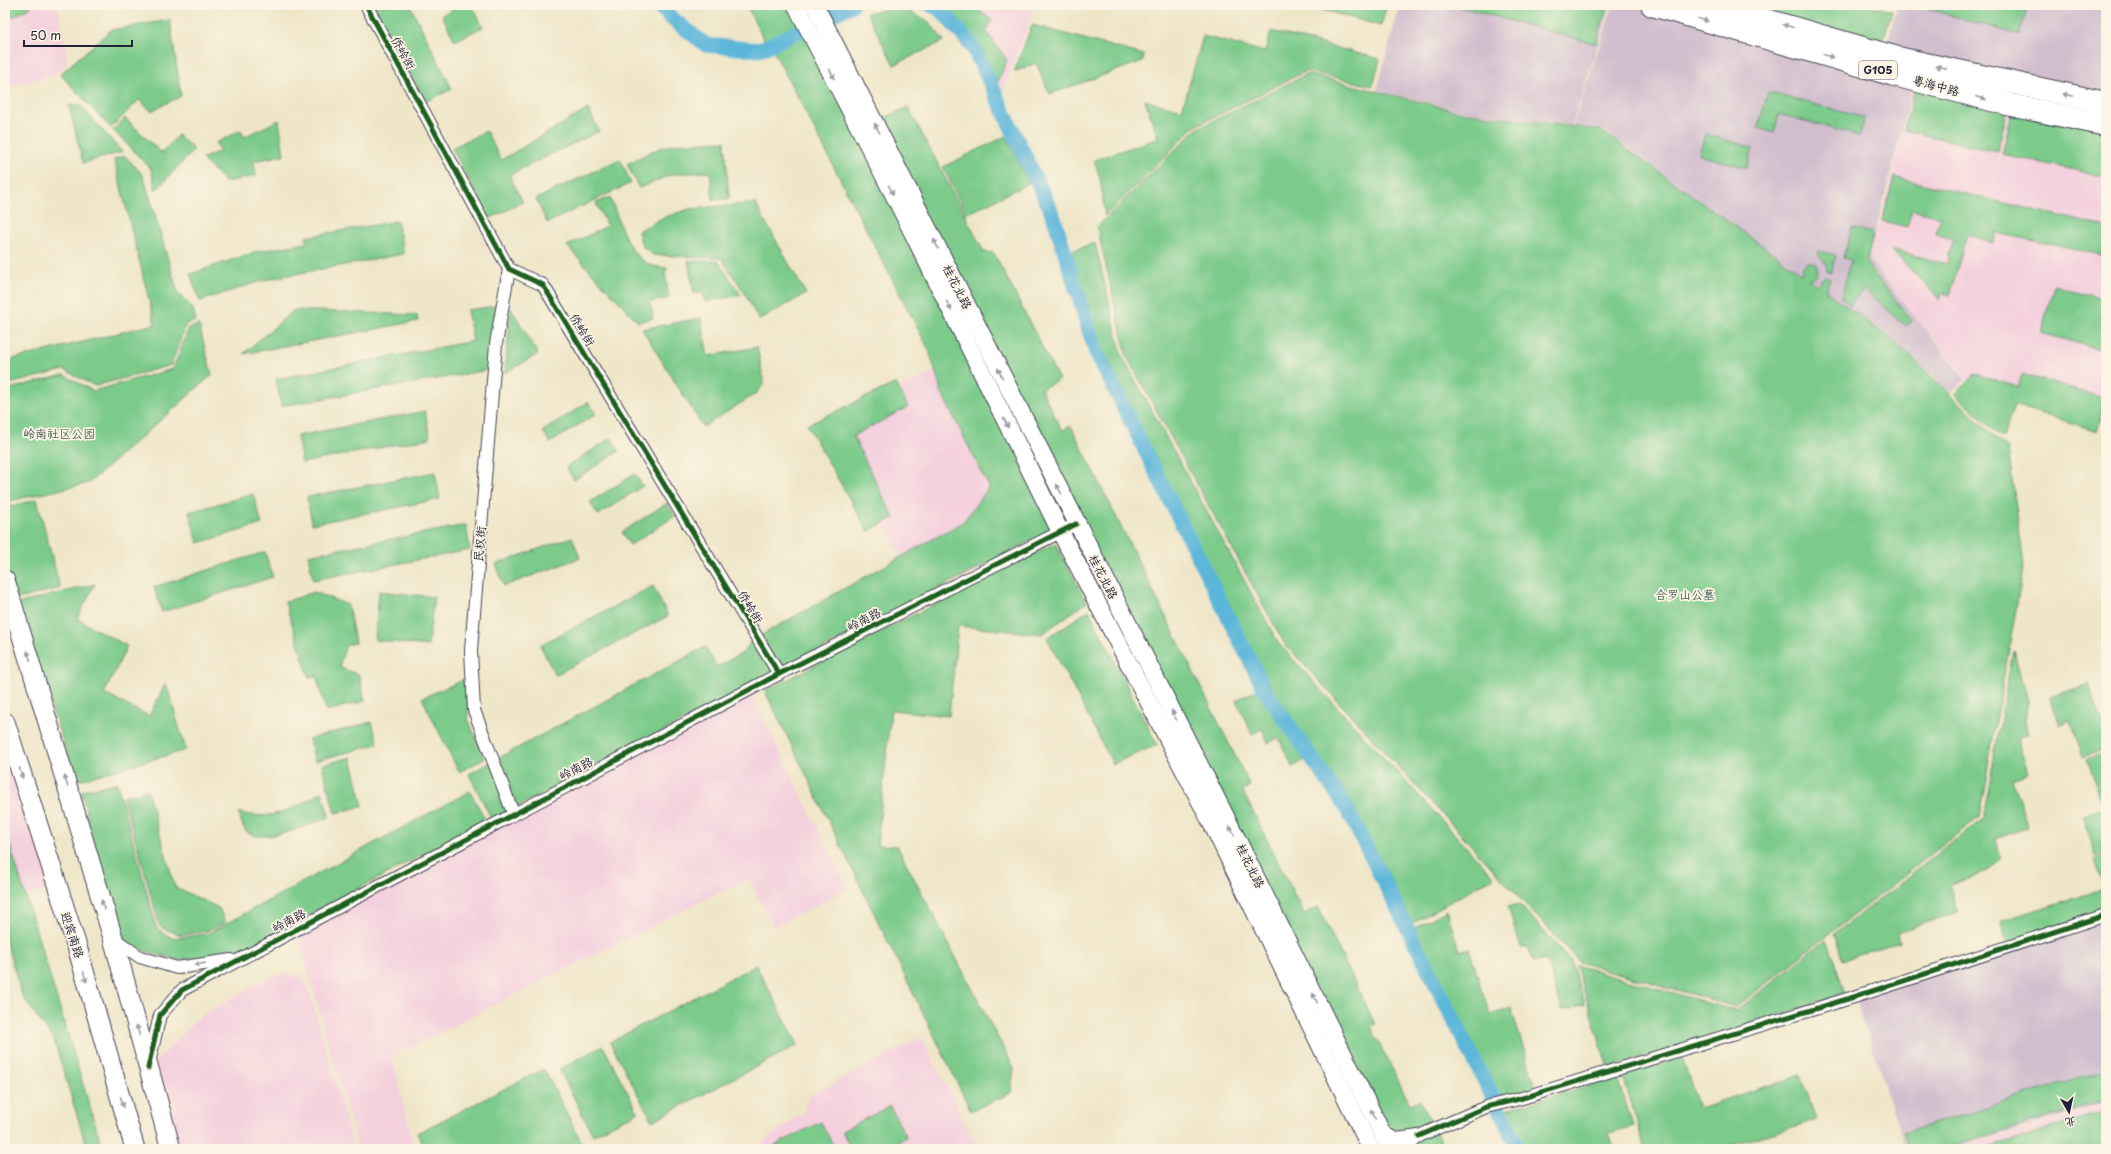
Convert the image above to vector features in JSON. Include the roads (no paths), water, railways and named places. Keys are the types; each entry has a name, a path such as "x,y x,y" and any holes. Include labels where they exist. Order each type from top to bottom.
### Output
{"highway":[{"name":"粤海中路","path":"1652,5 1894,75 2011,106 2106,125"},
{"name":"粤海中路","path":"1714,5 1898,58 2106,103"}],"main road":[{"name":"桂花北路","path":"808,9 1076,524 1235,836 1390,1149"},
{"name":"桂花北路","path":"822,36 898,203 1060,531 1215,830 1371,1149"},
{"path":"5,580 113,938 171,1149"},
{"name":"迎宾南路","path":"5,722 78,950 135,1149"}],"street":[{"name":"侨岭街","path":"366,5 509,269 543,285 779,674"},
{"name":"民权街","path":"509,269 496,344 471,650 474,710 513,813"},
{"name":"岭南路","path":"148,1068 160,1015 182,990 513,813 779,674 1076,524"},
{"path":"1381,1131 1396,1139 1419,1136 1486,1107 1503,1104 1847,999 2106,915"},
{"path":"113,938 140,957 177,968 238,959"},
{"path":"1404,1149 1419,1136"}],"waterway":[{"path":"658,5 670,17 706,45 760,50 852,5"},
{"path":"931,5 941,10 973,47 1053,215 1096,352 1265,691 1346,807 1519,1149"}],"park label":[{"name":"岭南社区公园","path":"59,434"},
{"name":"合罗山公墓","path":"1685,595"}]}
